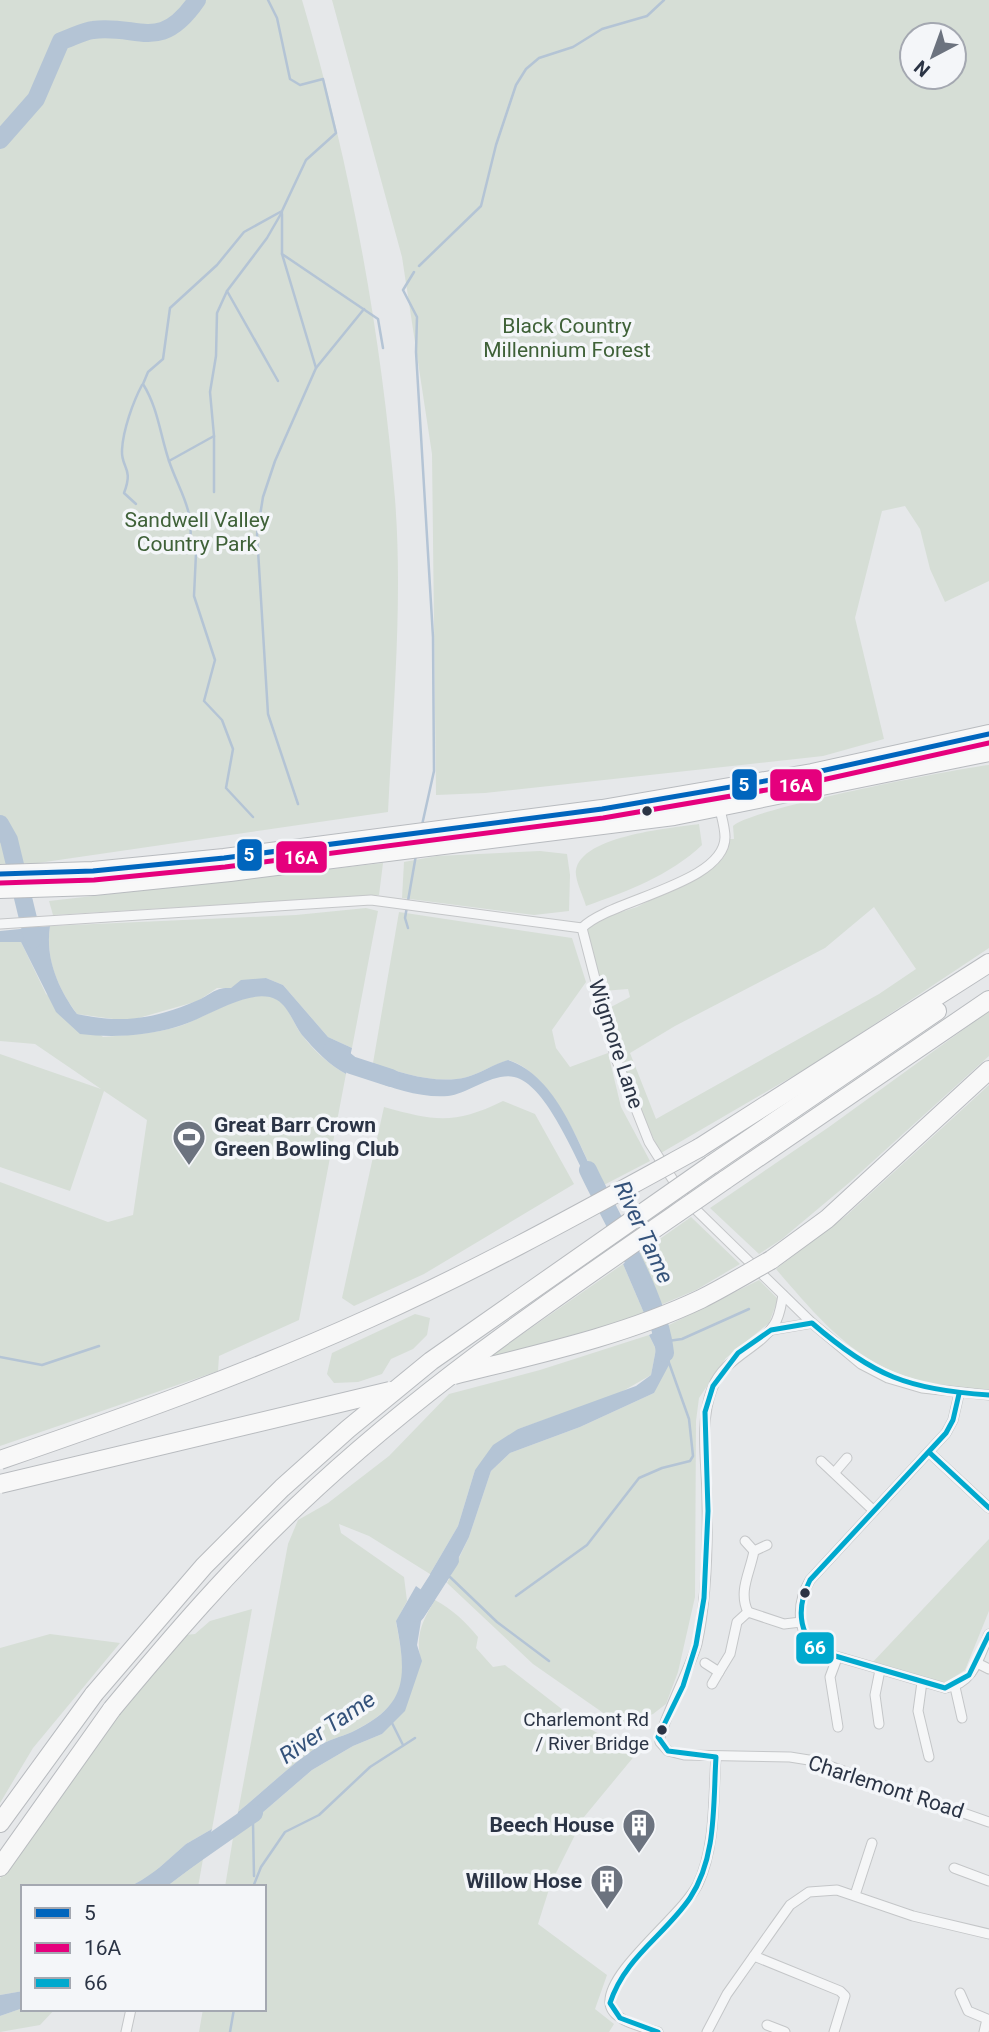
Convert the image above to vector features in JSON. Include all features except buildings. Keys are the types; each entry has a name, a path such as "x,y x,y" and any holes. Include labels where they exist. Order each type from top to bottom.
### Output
{"highway":[{"path":"718,799 989,734"},
{"path":"971,738 979,743 989,744"},
{"path":"0,874 94,886 718,799 989,752"},
{"path":"0,889 41,881"},
{"path":"0,1460 162,1404 372,1318 564,1222 699,1148 989,963"},
{"path":"0,1824 94,1695 204,1566 282,1488 348,1429 431,1361 989,974"},
{"path":"0,1867 112,1709 221,1582 299,1504 366,1444 514,1326 989,1000"},
{"path":"0,1484 580,1344 701,1299 771,1260 827,1219 989,1070"}],"street":[{"path":"0,924 371,900 582,928 590,919 650,896 703,869 721,853 726,839 718,799"},
{"name":"Wigmore Lane","path":"582,928 615,1056 649,1142 685,1199 812,1323 874,1372 922,1388 959,1394 989,1395"},
{"path":"771,1330 779,1316 783,1295"},
{"path":"771,1330 812,1323"},
{"name":"Charlemont Road","path":"771,1330 738,1353 713,1386 705,1412 708,1511 704,1598 696,1645 683,1686 660,1728 660,1742 668,1751 684,1755 790,1757 815,1761 989,1822"},
{"path":"959,1394 953,1420 930,1453 810,1580 803,1593 801,1622 809,1643 836,1658 936,1687 955,1687 971,1675 989,1634"},
{"path":"930,1453 989,1508"},
{"path":"835,1472 847,1458"},
{"path":"821,1461 874,1511"},
{"path":"745,1541 754,1551"},
{"path":"748,1612 742,1595 754,1551 766,1545"},
{"path":"748,1612 784,1624 801,1622"},
{"path":"712,1684 730,1654 737,1622 748,1612"},
{"path":"836,1658 830,1676 838,1727"},
{"path":"705,1663 719,1672"},
{"path":"977,1663 989,1669"},
{"path":"879,1724 875,1695 880,1671"},
{"path":"922,1682 918,1712 929,1757"},
{"path":"955,1687 962,1717"},
{"path":"658,2032 616,2014 610,2003 611,1993 634,1959 697,1885 710,1836 716,1757"},
{"path":"855,1895 872,1843"},
{"path":"954,1868 989,1881"},
{"path":"707,2032 727,1994 799,1897 826,1888 855,1895 913,1916 989,1934"},
{"path":"754,1956 840,1991 845,1996 834,2032"},
{"path":"960,1993 968,2011 987,2019 984,2032"},
{"path":"126,2032 131,2011"},
{"path":"767,2025 785,2032"}],"green space":[{"name":"Sandwell Valley Country Park","path":"0,0 302,0 349,185 372,310 389,436 398,577 388,812 38,863 0,864"},
{"name":"Black Country Millennium Forest","path":"332,0 989,0 989,581 945,602 930,569 920,529 905,506 882,511 855,618 884,739 823,756 485,793 436,795 432,454 402,257"},
{"path":"989,765 989,948 819,1061 661,1153 630,1082 614,1025 611,1007 630,997 628,989 603,991 587,929 596,920 637,907 717,865 724,857 730,839 734,839 733,826 747,819 812,800","holes":["874,907 916,969 879,994 656,1119 630,1053 675,1026 825,948"]},
{"path":"699,824 702,845 676,866 647,882 586,906 576,875 579,862 590,851 626,836"},
{"path":"540,851 567,854 570,875 569,911 534,915 402,898 404,862 437,856"},
{"path":"383,863 379,895 53,915 49,901"},
{"path":"366,908 378,911 352,1048 328,1037 283,985 266,978 231,988 217,988 198,1001 128,1021 77,1014 59,983 49,950 50,926 296,915"},
{"path":"399,912 572,938 586,982 552,1030 556,1048 570,1067 608,1053 621,1107 650,1161 600,1187 575,1133 553,1096 525,1068 509,1060 467,1077 444,1080 407,1074 373,1063"},
{"path":"0,942 21,942 46,994 103,1037 177,1027 242,999 267,996 282,1003 309,1043 326,1060 346,1074 299,1320 219,1356 218,1371 0,1446 0,1182 108,1222 133,1215 147,1120 104,1091 70,1191 0,1167 0,1054 101,1089 35,1044 0,1041"},
{"path":"989,1011 989,1056 850,1182 782,1239 759,1254 710,1208 829,1127"},
{"path":"989,1085 989,1391 919,1380 891,1371 867,1358 823,1321 776,1269 847,1215"},
{"path":"503,1101 535,1114 574,1184 424,1274 354,1306 342,1298 384,1107 431,1118 444,1118 471,1114"},
{"path":"691,1217 740,1264 696,1290 658,1306 637,1255"},
{"path":"623,1264 644,1313 611,1326 485,1360"},
{"path":"759,1280 778,1299 769,1323 726,1358 699,1398 696,1421 695,1597 678,1672 666,1704 653,1714 622,1726 533,1664 447,1583 469,1537 491,1471 510,1453 580,1427 654,1393 670,1341 663,1328"},
{"path":"415,1314 430,1318 427,1335 413,1349 391,1359 382,1374 358,1382 334,1383 327,1374 332,1353"},
{"path":"649,1335 656,1349 651,1375 616,1395 518,1429 475,1470 458,1526 430,1574 369,1536 339,1524 341,1533 404,1577 407,1601 396,1622 402,1660 400,1688 385,1711 352,1732 317,1747 238,1812 288,1544 298,1520 328,1503 389,1456 449,1394 540,1370"},
{"path":"989,1539 989,1611 965,1670 945,1683 872,1663"},
{"path":"435,1600 473,1631 478,1637 476,1648 493,1667 505,1665 581,1724 636,1754 584,1817 551,1883 538,1924 607,1975 595,2009 614,2024 609,2032 199,2032 203,2011 266,2011 266,1885 225,1885 233,1838 312,1770 353,1746 382,1734 421,1661 419,1644 426,1615"},
{"path":"252,1609 212,1829 186,1844 151,1875 133,1885 21,1885 21,1991 0,1995 0,1879 33,1828 112,1720 185,1635 195,1634 210,1621"},
{"path":"50,1634 120,1643 33,1748 0,1803 0,1648"},
{"path":"203,1859 198,1885 169,1885"},
{"path":"21,2009 21,2011 53,2011 40,2025 0,2032 0,2016"}],"water":[{"path":"50,926 51,961 64,994 77,1014 109,1019 152,1016 201,999 216,990 231,988 241,980 266,978 283,985 328,1037 352,1048 346,1074 328,1062 312,1046 281,1003 266,997 241,1000 176,1027 152,1032 116,1036 80,1034 56,1012 21,942 0,942 0,931"},
{"path":"508,1060 540,1081 553,1096 574,1132 600,1187 593,1191 552,1113 542,1098 520,1079 502,1077 456,1094 428,1096 369,1079 373,1063 407,1074 444,1080 467,1077"},
{"path":"637,1255 658,1306 644,1313 623,1264"},
{"path":"663,1328 670,1341 670,1363 654,1393 580,1427 510,1453 491,1471 469,1537 446,1583 430,1574 458,1526 475,1470 493,1445 518,1429 636,1386 651,1375 656,1349 649,1335"},
{"path":"416,1586 435,1600 421,1621 417,1645 422,1661 405,1711 382,1734 353,1746 312,1770 233,1838 238,1812 307,1754 370,1722 393,1700 402,1674 396,1621"},
{"path":"212,1829 203,1859 169,1885 133,1885 151,1875 186,1844"},
{"path":"21,1991 21,2009 0,2016 0,1995"}],"waterway":[{"name":"River Tame","path":"0,140 36,99 61,41 93,30 160,32 172,27 184,17 197,0"},
{"path":"253,817 226,788 233,749 222,720 204,701 215,660 194,596 196,553 190,544 188,510 169,461 152,402 143,384 148,372 163,359 170,308 217,265 244,232 282,211 306,160 336,133 323,79 300,85 290,79 277,18 268,0"},
{"path":"419,266 481,206 496,145 516,85 526,69 539,58 573,47 602,29 647,16 664,0"},
{"path":"278,381 227,291 267,238 282,212"},
{"path":"282,214 282,254 378,319 383,348"},
{"path":"282,254 316,368"},
{"path":"414,272 403,290 417,317 416,352 433,637 434,771 422,825"},
{"path":"214,492 214,436 210,392 216,356 217,313 227,291"},
{"path":"298,804 268,714 257,534 263,497 275,461 316,368 364,309"},
{"path":"136,504 124,493 128,478 122,450 129,416 142,385"},
{"path":"169,461 214,436"},
{"name":"River Tame","path":"0,824 9,840 33,939"},
{"path":"408,928 405,918 416,855"},
{"name":"River Tame","path":"332,1050 351,1065 391,1078"},
{"name":"River Tame","path":"588,1170 644,1284 654,1308 665,1353"},
{"path":"668,1341 682,1339 749,1309"},
{"path":"0,1357 42,1365 99,1346"},
{"path":"516,1596 587,1545 639,1478 662,1468 690,1461 693,1456 689,1419 668,1360"},
{"name":"River Tame","path":"416,1613 450,1560"},
{"path":"450,1577 497,1622 549,1661"},
{"path":"392,1723 403,1745"},
{"path":"254,1885 261,1867 285,1832 319,1815 370,1767 415,1738"},
{"name":"River Tame","path":"151,1885 254,1813"},
{"path":"253,1823 254,1876"},
{"path":"230,2032 234,2011"}],"transit line":[{"name":"5","path":"0,874 93,871 224,858 602,809 812,773 989,734"},
{"name":"16A","path":"0,883 94,880 225,867 603,818 813,782 989,743"},
{"name":"66","path":"658,2032 620,2018 610,2003 625,1973 690,1898 699,1882 709,1848 714,1811 716,1757 668,1751 658,1737 683,1686 696,1645 704,1598 708,1511 705,1412 713,1386 738,1353 771,1330 812,1323 854,1356 893,1377 936,1389 989,1395"},
{"name":"66","path":"959,1394 953,1420 946,1433 810,1580 803,1599 801,1617 806,1635 818,1651 945,1688 969,1675 989,1634"},
{"name":"66","path":"930,1453 989,1508"}],"place":[{"name":"Great Barr Crown Green Bowling Club","path":"189,1167"},
{"name":"Charlemont Rd / River Bridge","path":"662,1730"},
{"name":"Beech House","path":"639,1855"},
{"name":"Willow Hose","path":"607,1911"}]}
